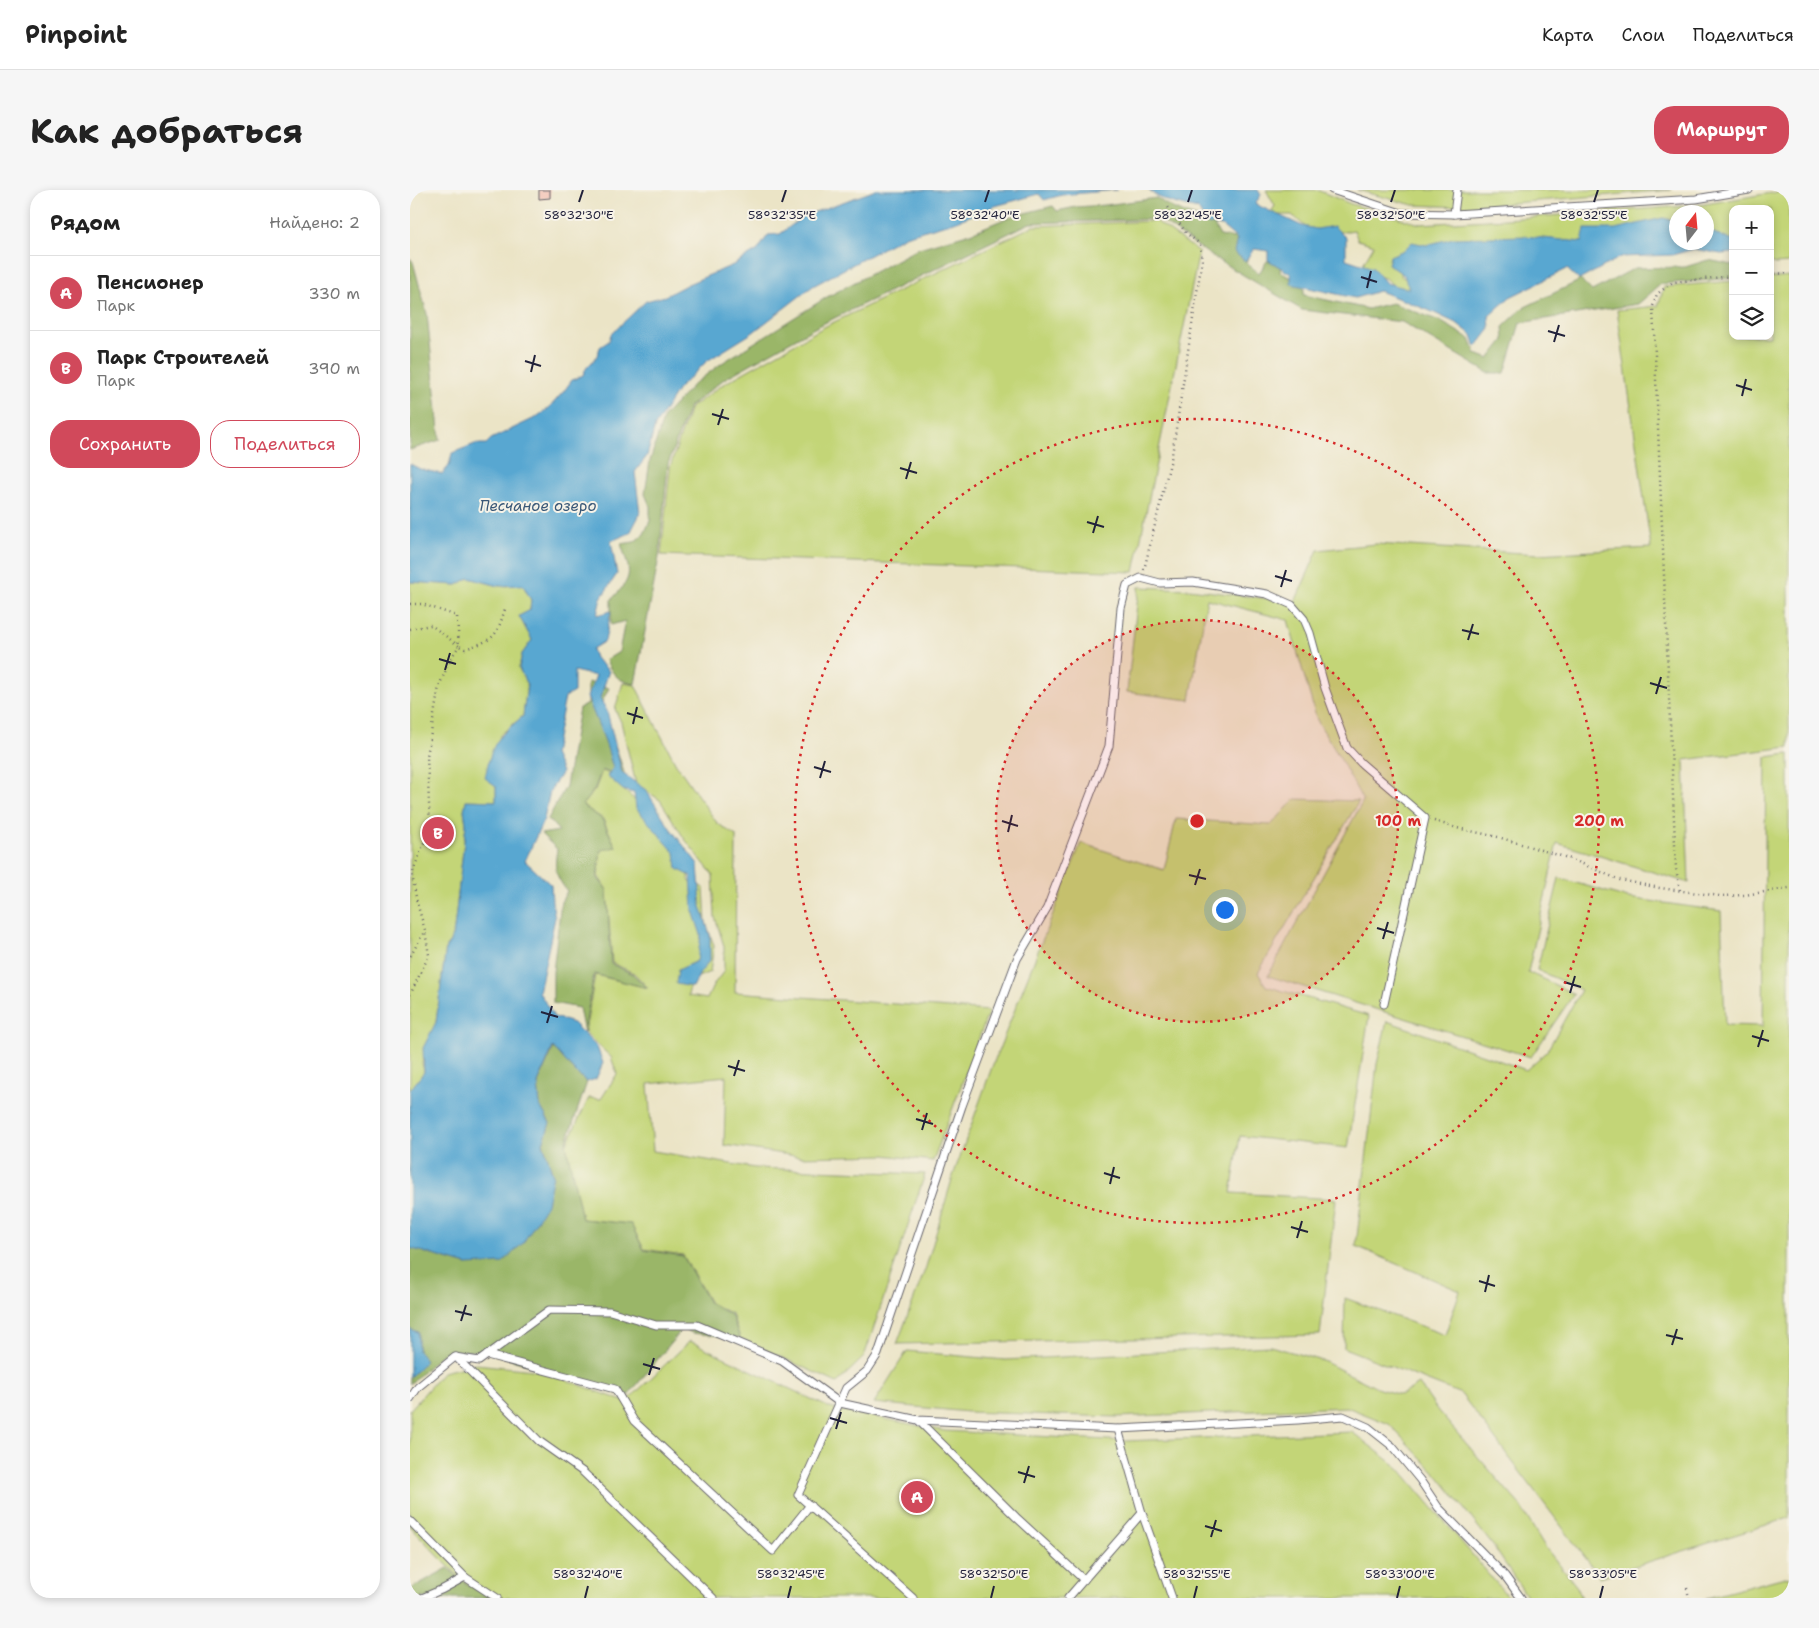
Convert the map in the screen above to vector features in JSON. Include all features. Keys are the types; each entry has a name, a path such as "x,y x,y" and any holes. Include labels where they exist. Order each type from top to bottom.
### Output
{"lane":[{"path":"1332,190 1401,213 1454,214 1681,200 1749,190"},
{"path":"1454,214 1458,190"},
{"path":"1681,200 1682,190"},
{"path":"913,1598 798,1495 846,1388 867,1371 878,1354 962,1106 1017,959 1047,908 1109,746 1122,608 1127,585 1142,578 1160,583 1194,582 1266,594 1292,605 1304,619 1310,633 1325,688 1347,748 1361,763 1426,818 1384,1004"},
{"path":"410,1399 418,1387 455,1357 479,1360 549,1310 610,1311 656,1325 696,1325 782,1361 840,1403 918,1420 1118,1429 1343,1416 1368,1427 1392,1446 1420,1480 1438,1507 1505,1576 1521,1598"},
{"path":"487,1355 614,1389 634,1420 773,1551 810,1506"},
{"path":"455,1357 539,1441 583,1472 713,1598"},
{"path":"918,1420 1016,1517 1084,1580"},
{"path":"1118,1429 1142,1513 1172,1598"},
{"path":"1068,1598 1142,1513"},
{"path":"410,1521 465,1577 497,1598"},
{"path":"422,1598 465,1577"}],"path":[{"path":"1142,578 1172,455 1202,260 1200,244 1186,233 1168,207"},
{"path":"1774,274 1789,273"},
{"path":"1680,890 1676,869 1653,306 1658,294 1673,282 1729,276"},
{"path":"410,604 422,604 457,616 459,646 451,658 439,686 427,756 430,827 412,874 429,956 410,995"},
{"path":"410,629 431,625 466,649 493,638 498,632 505,609"},
{"path":"1426,818 1571,859 1620,880 1660,888 1720,896 1745,895 1789,888"},
{"path":"410,957 425,930"},
{"path":"1687,1588 1689,1598"}],"green space":[{"path":"1266,190 1317,190 1351,204 1420,224 1669,207 1669,230 1595,252 1402,266 1401,276 1417,286 1400,293 1387,279 1360,269 1374,245 1358,240 1354,230 1329,234 1308,229 1292,215 1269,215 1275,206"},
{"path":"1357,190 1671,190 1464,207 1413,205"},
{"path":"1789,190 1789,263 1774,264 1774,205 1729,205 1729,243 1714,235 1714,205 1699,205"},
{"path":"1157,198 1183,212 1211,220 1220,236 1235,238 1250,251 1246,263 1259,273 1267,261 1281,262 1280,272 1304,285 1304,295 1368,309 1392,303 1440,321 1470,339 1476,354 1489,359 1504,340 1503,327 1523,308 1581,280 1592,291 1635,268 1685,267 1708,260 1729,264 1729,278 1661,284 1638,304 1520,323 1505,373 1488,373 1402,322 1302,310 1213,257 1159,219 1030,223 816,327 724,379 689,407 668,464 659,557 635,684 625,682 614,674 606,660 619,652 625,621 611,625 611,600 624,585 628,574 627,562 621,544 634,542 644,534 650,521 650,506 645,494 650,461 664,416 694,384 722,363 827,297 919,248 971,233 1009,217 1053,206 1057,211 1076,207"},
{"path":"1156,221 1199,252 1134,572 661,555 670,467 690,408 722,385 824,327 1033,226"},
{"path":"410,258 413,262 427,314 440,440 410,450"},
{"path":"1789,276 1789,747 1684,760 1689,883 1557,843 1528,972 1574,994 1531,1057 1268,976 1363,801 1317,720 1288,620 1207,599 1190,700 1127,692 1139,587 1189,589 1295,602 1318,550 1376,544 1538,554 1651,548 1617,310 1658,306 1664,287 1729,281 1729,340 1774,340 1774,278"},
{"path":"469,578 499,586 523,585 531,600 530,610 519,616 532,640 522,654 519,668 527,685 523,716 500,735 496,801 466,800 464,810 466,824 454,929 450,942 446,947 436,1022 422,1063 424,1072 410,1090 410,582 457,585"},
{"path":"588,682 609,688 599,708 618,753 626,779 602,770 594,790 582,805 602,819 616,847 601,850 597,877 607,890 611,964 633,974 647,988 594,974 584,1033 579,1008 553,1003 553,972 561,902 567,891 556,872 557,849 541,834 559,831 548,819 566,786 579,708 588,704"},
{"path":"623,683 635,685 676,764 717,823 736,836 735,992 989,1011 933,1161 884,1155 802,1157 724,1145 726,1076 648,1084 653,1151 755,1168 925,1174 864,1357 837,1383 740,1338 732,1314 710,1303 683,1255 644,1249 631,1224 582,1219 566,1145 589,1098 601,1099 617,1074 611,1057 585,1033 595,975 648,988 634,973 612,963 607,890 598,876 601,850 616,847 603,819 582,805 595,790 602,771 625,779 620,787 636,801 688,864 689,881 704,888 706,922 714,946 710,972 691,980 688,996 707,999 714,984 724,971 724,946 715,917 713,875 684,838 660,800 636,784 621,722 615,709"},
{"path":"1789,754 1789,1518 1600,1577 1461,1394 1344,1348 1345,1298 1445,1335 1460,1291 1356,1246 1377,1064 1387,1021 1526,1070 1547,1051 1581,990 1537,970 1559,878 1628,898 1721,911 1725,1025 1763,1026 1766,757"},
{"path":"1295,799 1359,801 1258,973 1266,986 1369,1016 1348,1148 1240,1136 1231,1193 1336,1199 1320,1335 897,1344 926,1267 953,1176 992,1067 1081,843 1164,870 1176,819 1271,825"},
{"path":"554,1047 576,1073 587,1082 566,1144 582,1219 631,1224 644,1250 683,1256 709,1303 731,1315 740,1338 692,1333 683,1328 627,1397 482,1350 442,1354 410,1384 410,1377 426,1361 418,1351 418,1332 410,1329 410,1248 467,1265 553,1175 543,1143 550,1123 540,1106 538,1083"},
{"path":"690,1341 830,1408 945,1431 1125,1441 1352,1432 1399,1468 1509,1598 482,1598 410,1526 410,1410 443,1372 476,1364 542,1371 626,1402"},
{"path":"1270,1346 1323,1361 1379,1389 1401,1395 1419,1384 1438,1411 1519,1504 1545,1547 1577,1587 1582,1598 1528,1598 1494,1547 1440,1478 1389,1424 1347,1407 1117,1417 968,1412 874,1403 907,1351 1005,1360"},
{"path":"448,1568 465,1583 490,1598 410,1598 410,1589"},
{"path":"1789,1576 1789,1598 1706,1598"}],"water":[{"name":"Песчаное озеро","path":"876,190 1117,190 1062,195 1044,200 1039,194 995,206 957,221 905,236 813,286 752,333 707,361 678,389 655,426 647,456 635,472 640,514 630,533 611,541 617,574 601,598 597,615 611,611 605,641 592,649 595,658 609,671 600,698 607,711 622,773 646,790 670,828 698,864 701,906 710,935 710,960 700,973 693,987 676,984 678,970 697,961 701,935 693,911 691,876 677,869 675,853 636,808 634,793 623,790 607,776 613,768 605,741 587,697 596,676 574,671 574,692 565,697 554,754 562,772 550,791 544,819 525,861 551,885 555,918 539,992 554,1017 573,1023 597,1047 603,1063 596,1079 587,1082 576,1073 553,1047 538,1083 540,1106 550,1123 543,1143 553,1175 547,1204 523,1243 502,1263 467,1265 410,1248 410,1090 424,1072 423,1048 436,1022 446,947 450,942 454,929 466,824 464,810 466,800 496,801 496,786 485,778 490,756 496,742 523,716 527,685 519,668 522,654 532,640 519,616 530,610 531,600 523,585 499,586 469,578 457,585 410,582 410,464 420,469 442,474 449,466 452,453 475,444 486,444 491,439 535,418 549,408 572,380 583,375 596,357 600,347 609,341 611,334 646,301 665,296 733,265 758,250 768,235 780,234 804,216"},
{"path":"1148,190 1258,190 1261,195 1255,204 1302,226 1317,229 1334,226 1346,238 1346,259 1373,268 1386,283 1409,289 1404,275 1388,264 1390,256 1404,250 1412,242 1426,245 1453,238 1524,236 1582,242 1585,229 1615,229 1663,218 1669,219 1669,250 1690,250 1672,255 1621,257 1579,280 1567,269 1510,297 1489,316 1490,329 1476,347 1472,335 1458,324 1379,291 1355,298 1291,284 1291,274 1268,260 1268,251 1254,249 1245,261 1234,252 1237,239 1222,226 1207,224 1198,209 1166,200"},
{"path":"1714,233 1729,239 1729,253 1721,254 1699,250 1714,250"},
{"path":"410,1329 418,1332 418,1351 426,1361 410,1377"}],"building":[{"path":"539,190 550,190 550,198 539,199"}],"place":[{"name":"Парк Строителей","path":"438,833"},
{"name":"Пенсионер","path":"917,1497"}]}
